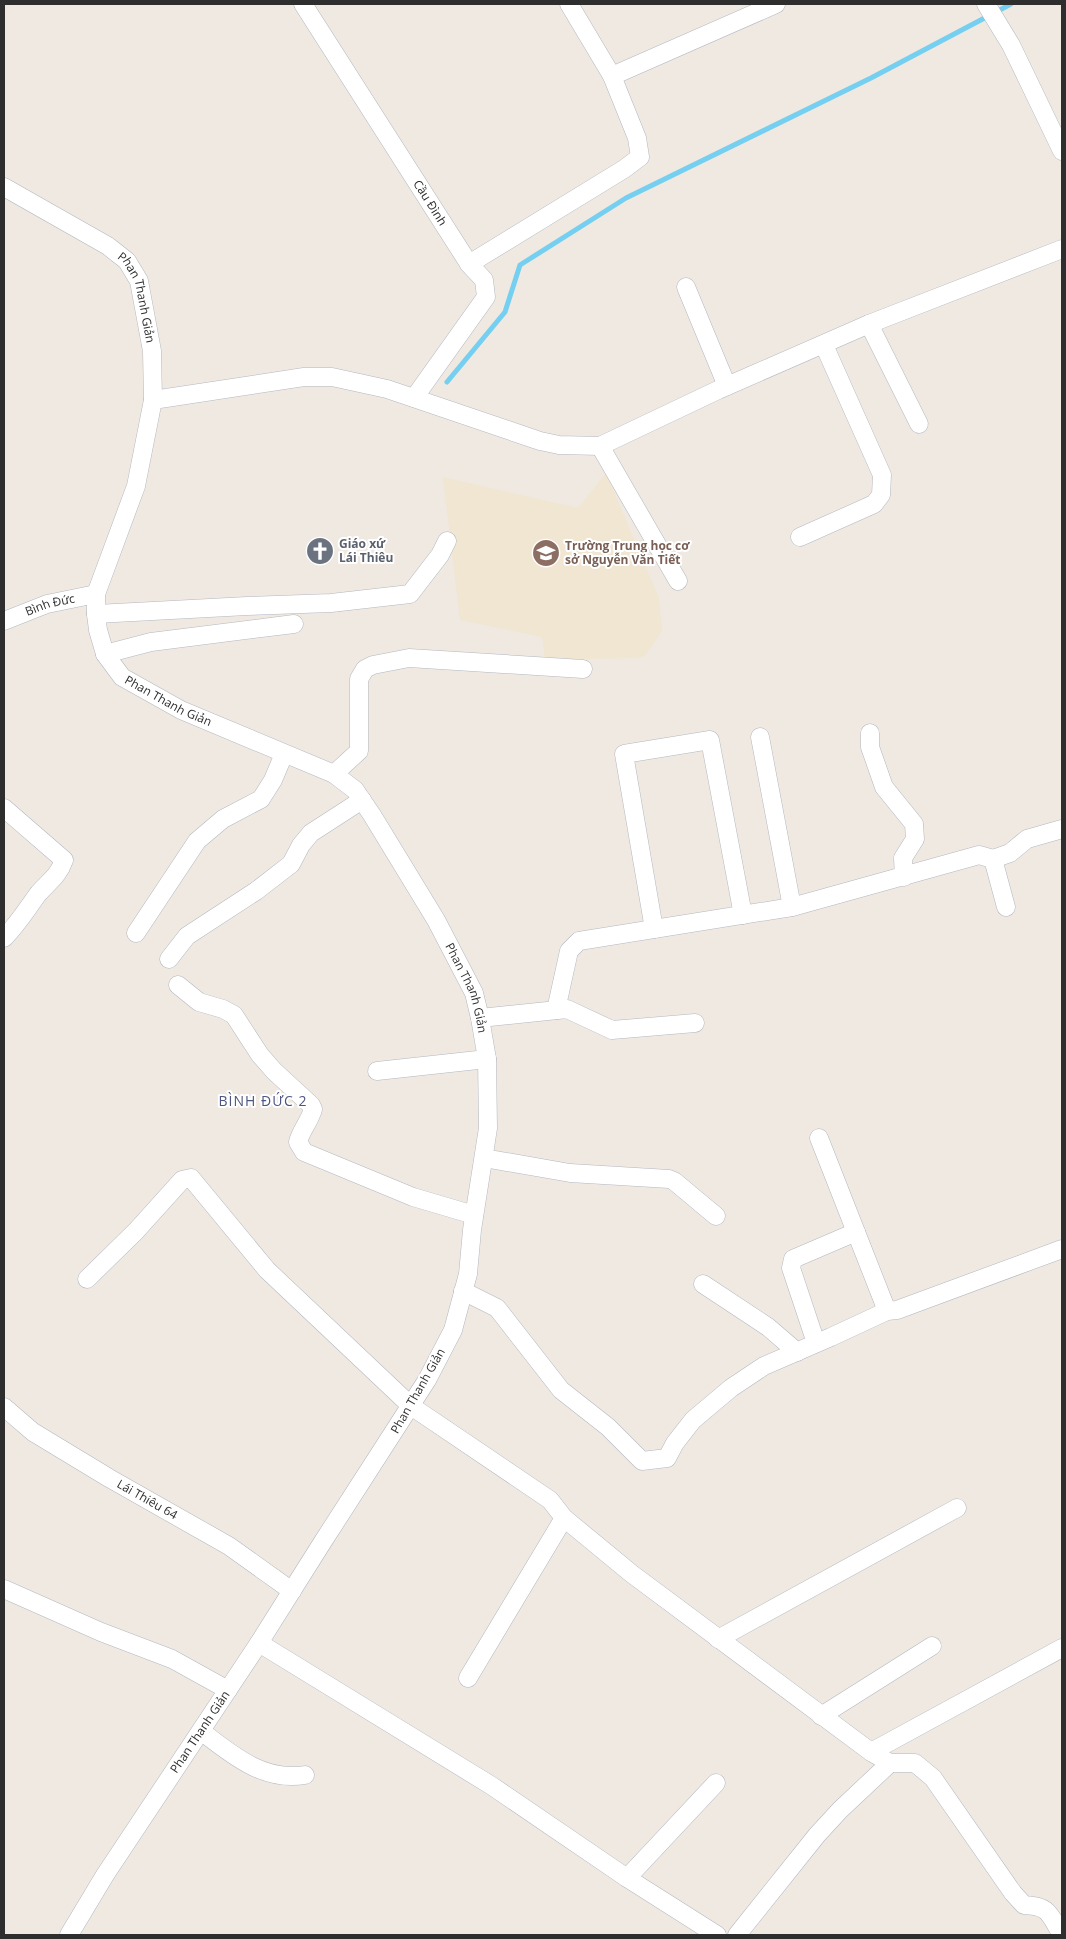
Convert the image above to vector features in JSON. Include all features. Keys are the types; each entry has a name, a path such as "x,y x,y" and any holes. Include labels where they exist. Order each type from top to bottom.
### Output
{"street":[{"name":"Cầu Đình","path":"303,4 469,264 484,280 486,298 414,398"},
{"path":"469,264 624,169 640,157 636,138 612,76 569,4"},
{"path":"612,76 746,10 776,4"},
{"path":"986,4 1011,45 1062,151"},
{"name":"Phan Thanh Giản","path":"4,187 108,246 127,261 139,281 152,351 153,400 136,486 96,594 98,630 105,654 122,677 181,710 334,774 355,790 436,920 474,993 487,1059 488,1128 474,1215 468,1274 453,1330 411,1406 259,1643 105,1875 70,1935"},
{"path":"153,400 304,377 332,377 387,389 540,441 567,445 600,446 727,386 869,324 1062,249"},
{"path":"686,287 727,386"},
{"path":"869,324 919,424"},
{"path":"800,537 874,504 882,495 882,475 824,345"},
{"path":"600,446 678,581"},
{"path":"96,614 331,603 410,594 440,555 447,541"},
{"name":"Bình Đức","path":"4,621 47,604 96,594"},
{"path":"105,654 151,642 294,624"},
{"path":"334,774 359,751 359,679 365,669 373,665 409,658 583,669"},
{"path":"870,733 870,747 884,787 914,824 915,839 903,858 904,877"},
{"path":"760,738 792,907"},
{"path":"654,929 624,754 710,740 743,915"},
{"path":"136,933 197,840 223,819 261,798 273,780 284,754"},
{"path":"169,959 187,936 256,891 291,864 301,845 311,833 362,800"},
{"path":"4,808 64,860 60,871 39,893 15,927 4,938"},
{"path":"556,1010 569,951 579,941 792,907 979,855 993,859 1010,854 1028,839 1062,829"},
{"path":"993,859 1006,907"},
{"path":"178,985 199,1002 223,1009 234,1015 269,1066 311,1105 313,1109 312,1114 298,1142 304,1152 413,1197 474,1215"},
{"path":"480,1018 566,1009 612,1030 695,1023"},
{"path":"377,1071 487,1059"},
{"path":"819,1138 887,1311"},
{"path":"484,1158 570,1172 669,1179 674,1181 716,1216"},
{"path":"87,1279 136,1231 182,1180 190,1178 267,1270 411,1406 550,1500 564,1518 632,1574 870,1752 890,1763 915,1763 933,1778 1013,1893 1024,1905 1037,1905 1046,1908 1062,1935"},
{"path":"816,1343 791,1268 793,1259 856,1232"},
{"path":"463,1292 498,1308 561,1390 608,1427 642,1461 667,1458 675,1443 693,1420 731,1388 764,1366 887,1311 897,1310 1062,1249"},
{"path":"703,1284 768,1327 797,1352"},
{"name":"Lái Thiêu 64","path":"4,1407 33,1432 109,1478 229,1546 292,1591"},
{"path":"718,1639 957,1508"},
{"path":"468,1678 564,1518"},
{"path":"4,1589 101,1632 172,1659 228,1690"},
{"path":"259,1643 492,1786 627,1878 716,1935"},
{"path":"821,1716 932,1646"},
{"path":"870,1752 1062,1648"},
{"path":"201,1730 229,1752 258,1769 284,1776 305,1775"},
{"path":"737,1935 817,1834 890,1763"},
{"path":"627,1878 716,1783"}],"shaded area":[{"name":"Trường Trung học cơ sở Nguyễn Văn Tiết","path":"606,473 659,598 662,631 645,656 636,658 545,660 542,637 460,620 443,477 578,508"}],"waterway":[{"path":"447,382 505,312 520,265 626,198 871,78 1011,4"}],"place":[{"name":"Giáo xứ Lái Thiêu","path":"320,551"},
{"name":"Trường Trung học cơ sở Nguyễn Văn Tiết","path":"546,553"}],"district":[{"name":"BÌNH ĐỨC 2","path":"263,1101"}]}
